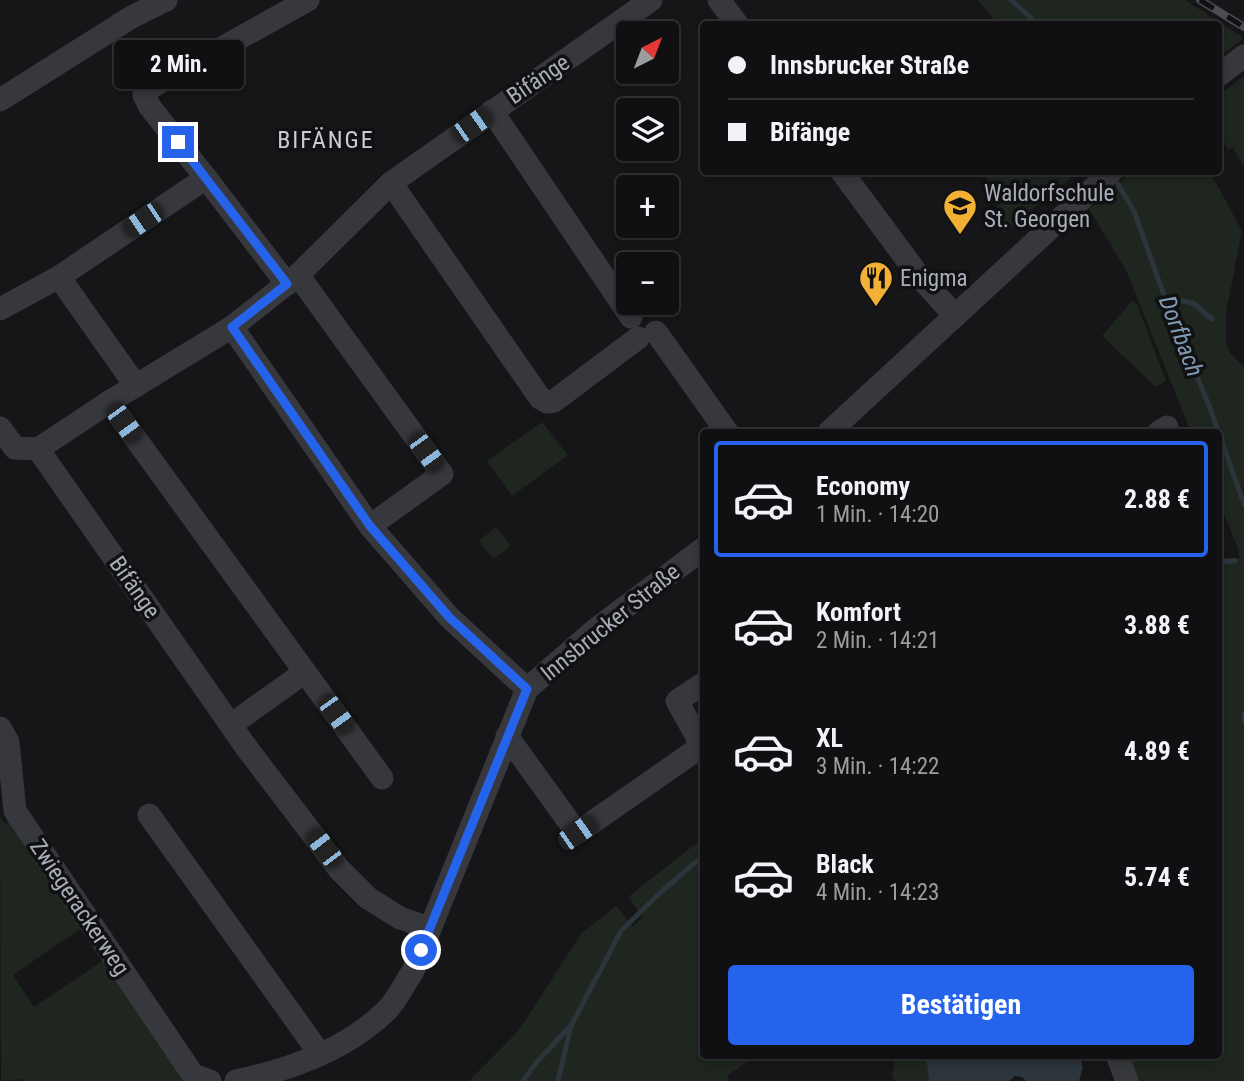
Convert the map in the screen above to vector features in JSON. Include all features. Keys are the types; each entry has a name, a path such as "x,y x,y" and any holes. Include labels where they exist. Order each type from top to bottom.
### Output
{"street":[{"path":"0,100 130,18 166,0"},
{"path":"308,0 148,89 144,95 150,107 292,280 442,474 370,526"},
{"name":"Bifänge","path":"429,928 400,918 368,898 339,869 246,747 38,449 232,327 292,280 391,183 651,0"},
{"path":"719,0 735,21"},
{"path":"1222,73 1244,56"},
{"path":"492,111 642,329 725,429"},
{"path":"844,175 919,276 955,316"},
{"path":"833,429 1108,175"},
{"path":"0,309 59,277 206,178"},
{"path":"391,183 540,398 547,402 554,401 642,329"},
{"path":"59,277 136,386"},
{"path":"232,327 370,526 449,617 527,689"},
{"path":"109,402 382,778"},
{"path":"0,428 15,448 38,449"},
{"name":"Innsbrucker Straße","path":"236,1081 274,1073 320,1054 358,1034 388,1010 413,971 527,689 595,630 700,551"},
{"path":"232,724 305,672"},
{"path":"700,685 677,701 700,742"},
{"name":"Zwiegerackerweg","path":"0,728 8,742 15,811 202,1078"},
{"path":"507,736 577,833 700,747"},
{"path":"149,815 320,1054"},
{"path":"1119,1059 1128,1081"}],"shaded area":[{"path":"978,0 1185,0 1218,21 996,21"},
{"path":"1222,24 1244,38 1222,55"},
{"path":"1244,76 1244,167 1233,148 1228,150 1222,138 1222,93"},
{"path":"985,175 1069,175 1070,179 1003,233 995,198"},
{"path":"1129,175 1212,175 1242,231 1226,312 1226,343 1230,353 1244,367 1244,1081 1137,1081 1129,1059 1222,1059 1222,558 1240,558 1222,508 1222,429 1190,429 1126,270 1089,209"},
{"path":"1132,301 1137,304 1166,381 1156,387 1102,336"},
{"path":"542,422 568,455 512,496 487,461"},
{"path":"496,527 511,546 493,559 479,541"},
{"path":"0,816 5,824 14,821 86,925 13,975 34,1007 107,958 185,1081 1,1081"},
{"path":"700,840 700,1059 751,1059 727,1076 730,1081 469,1081 519,1030 581,934 616,906 633,926 643,917 628,897"},
{"path":"895,1059 926,1059 929,1081 894,1081 892,1074"},
{"path":"926,1059 1080,1059 1083,1067 1079,1081 1026,1081 1015,1076 1009,1081 929,1081"}],"waterway":[{"name":"Dorfbach","path":"1011,0 1035,21"},
{"name":"Dorfbach","path":"1113,176 1134,211 1165,298 1217,429"},
{"path":"1166,298 1193,303 1212,319"},
{"name":"Dorfbach","path":"1222,442 1244,504"},
{"path":"1222,562 1235,561"},
{"name":"Dorfbach","path":"1244,714 1244,721"},
{"path":"523,1081 572,1024 621,931 700,858"},
{"path":"558,1081 571,1026"}],"railway":[{"path":"1200,0 1244,27"}],"place":[{"name":"Waldorfschule St. Georgen","path":"960,236"},
{"name":"Enigma","path":"876,308"}],"district":[{"name":"BIFÄNGE","path":"326,140"}],"route":[{"path":"178,142 287,284 232,327 370,526 449,617 527,689 421,950"}]}
